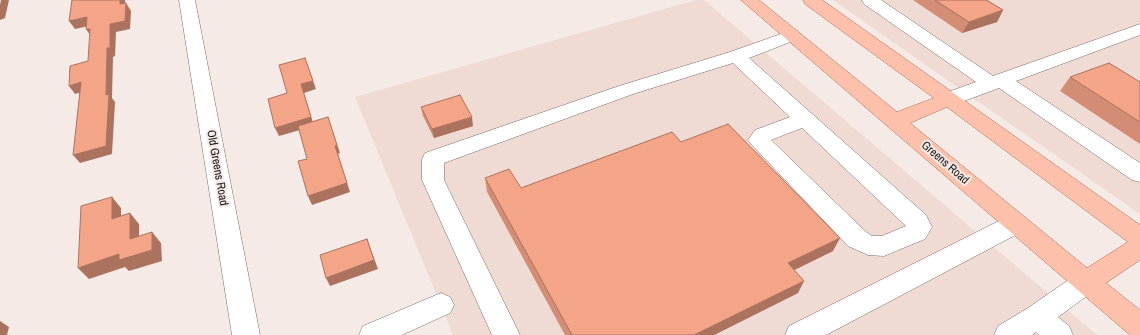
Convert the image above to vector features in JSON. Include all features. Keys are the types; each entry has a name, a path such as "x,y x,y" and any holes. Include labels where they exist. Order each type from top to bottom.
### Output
{"main road":[{"name":"Greens Road","path":"749,0 1140,327"},
{"path":"811,0 870,41 1140,238"},
{"path":"895,121 949,99"},
{"path":"1086,282 1140,247"}],"street":[{"name":"Old Greens Road","path":"187,0 246,335"},
{"path":"870,0 1140,174"},
{"path":"949,99 1140,29"},
{"path":"506,335 433,180 433,159 626,90 736,56 792,35"},
{"path":"736,56 918,222 920,227 916,232 884,246 868,245 857,239 759,140 762,135 805,119"},
{"path":"799,335 1015,224"},
{"path":"1008,335 1038,317 1086,282"},
{"path":"374,335 442,305"},
{"path":"1038,317 1058,335"}],"shaded area":[{"path":"696,0 704,0 1097,335 453,335 355,97"},
{"path":"833,0 1140,0 1140,214 940,75"}],"building":[{"path":"72,0 120,0 120,4 126,3 125,21 110,24 110,48 107,48 106,95 109,94 106,146 73,155 81,82 69,86 70,66 88,61 90,29 86,29 87,17 69,21"},
{"path":"935,0 986,0 1003,10 969,22"},
{"path":"305,58 313,81 301,84 311,117 275,128 268,99 287,93 279,65"},
{"path":"1109,63 1140,82 1140,122 1070,77"},
{"path":"460,95 472,117 432,129 421,107"},
{"path":"328,117 337,145 335,146 347,183 308,196 298,161 307,159 298,126"},
{"path":"728,124 840,238 788,263 804,281 694,335 572,335 485,178 509,169 521,188 672,132 681,142"},
{"path":"112,197 112,219 130,213 130,239 152,232 152,250 119,260 119,254 78,268 81,206"},
{"path":"367,239 374,260 326,278 320,255"}]}
